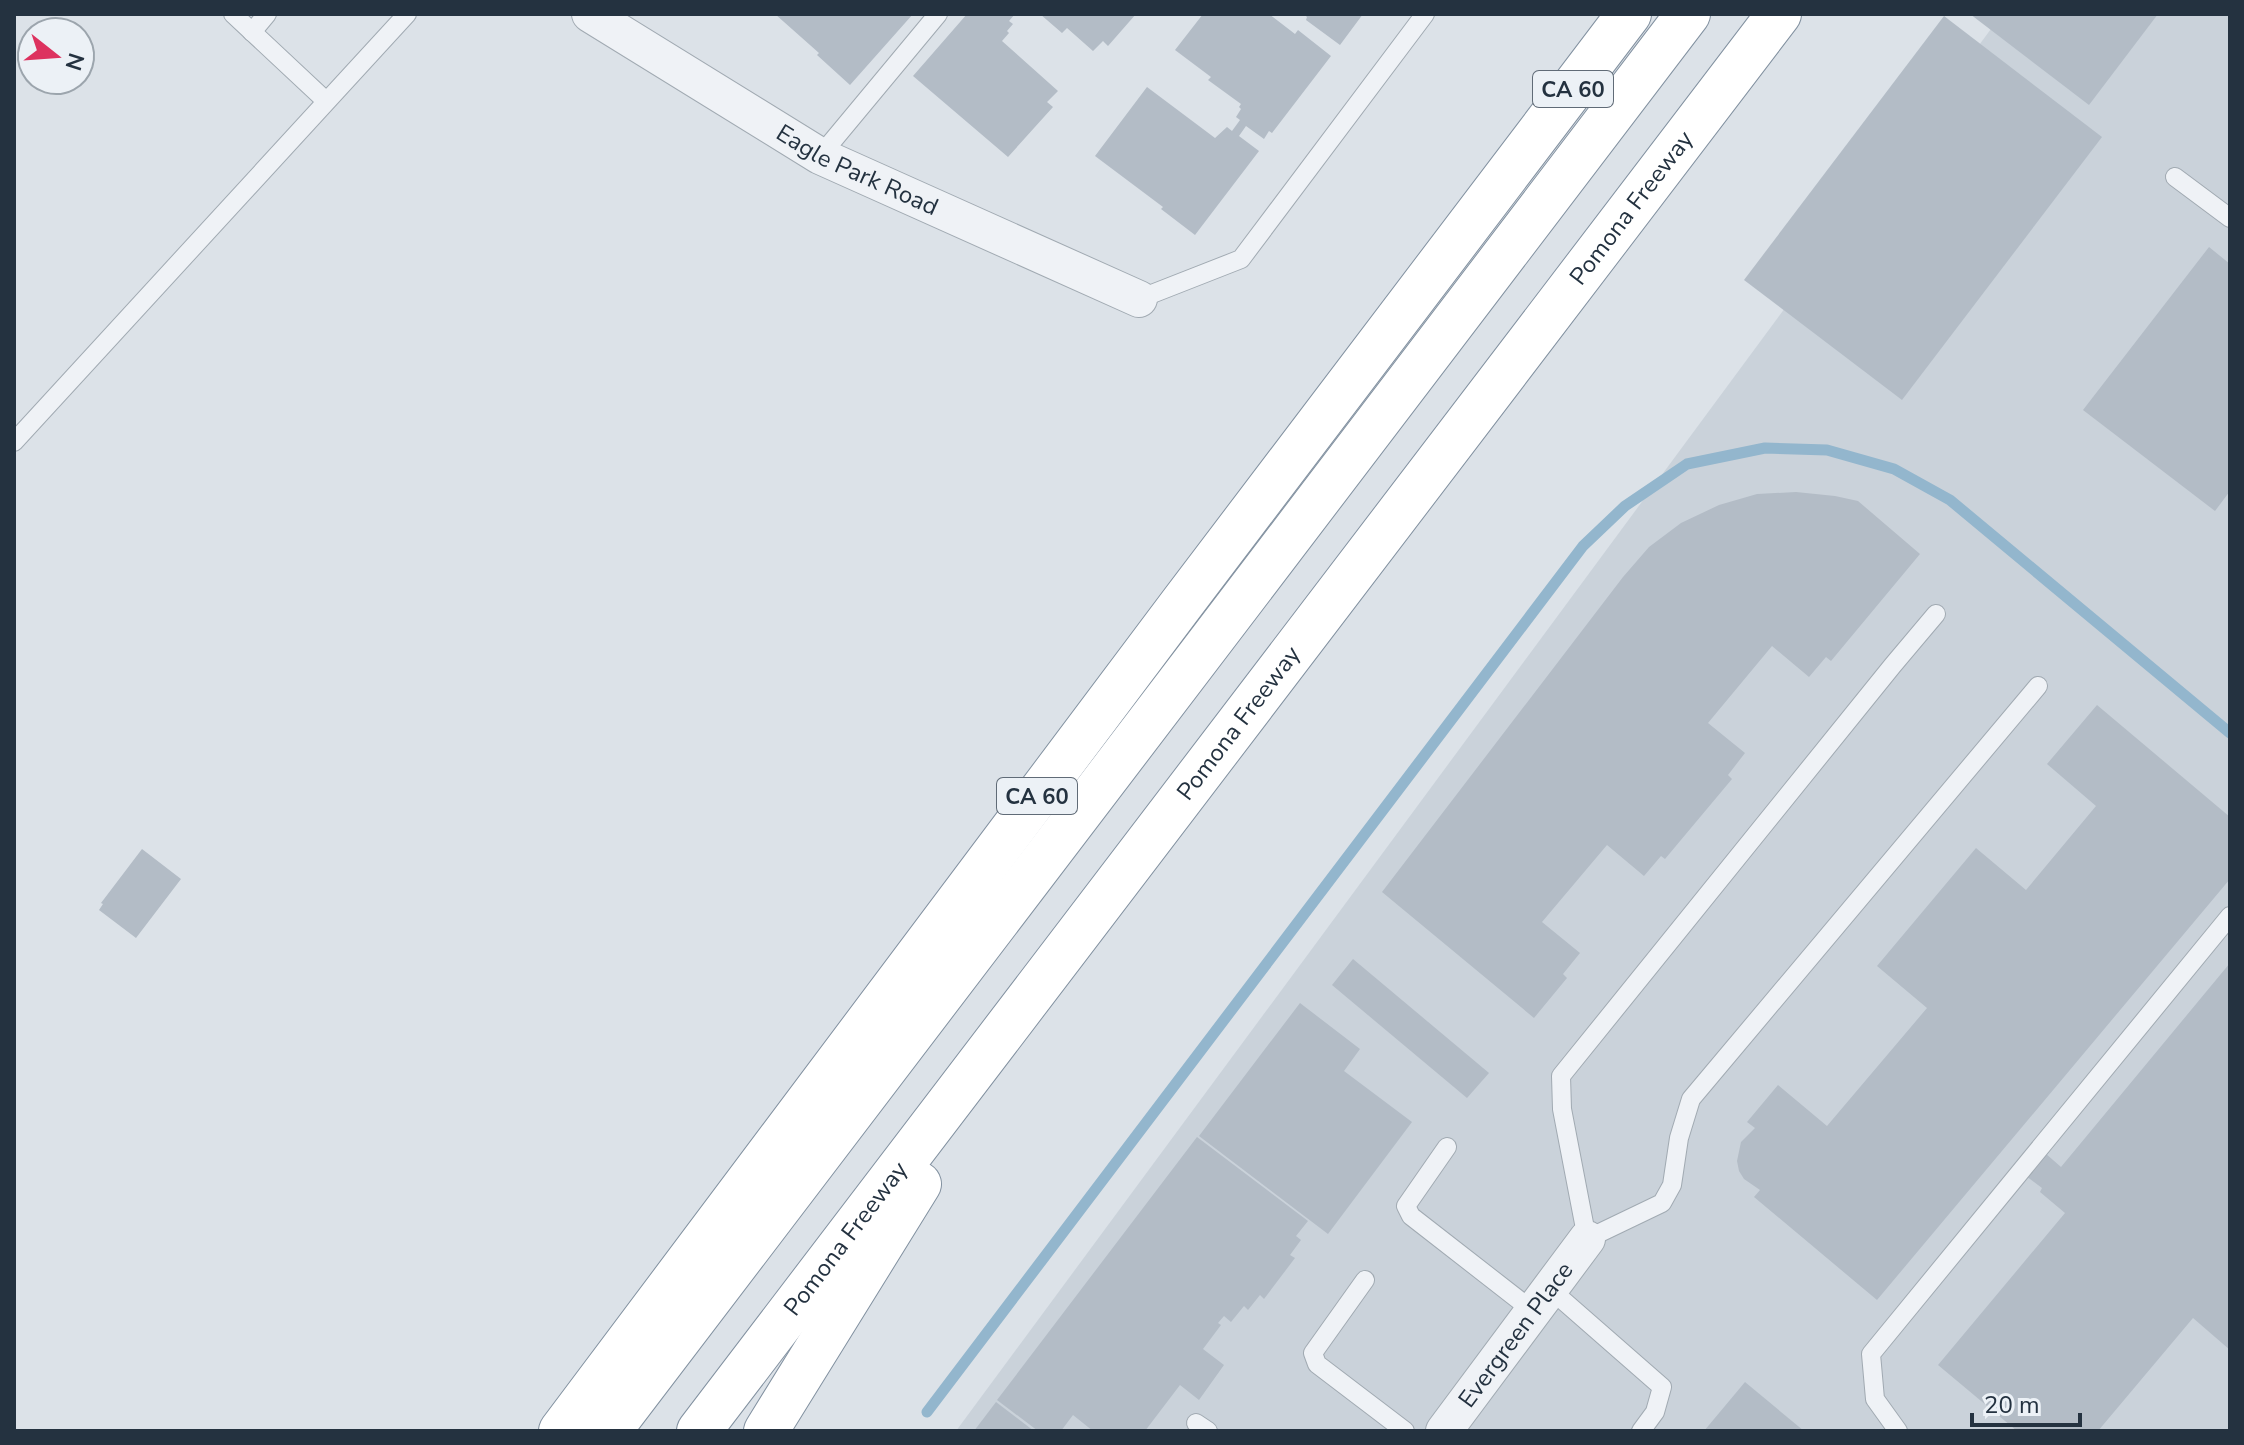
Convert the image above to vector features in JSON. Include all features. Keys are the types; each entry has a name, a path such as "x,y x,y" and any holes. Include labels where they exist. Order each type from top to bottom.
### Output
{"highway":[{"name":"CA 60","path":"561,1431 1173,615 1629,14"},
{"path":"609,1431 1688,14"},
{"path":"641,1431 1717,14"},
{"name":"Pomona Freeway","path":"699,1431 1779,14"},
{"path":"766,1431 1060,958"}],"street":[{"name":"Eagle Park Road","path":"590,14 820,156 1139,299"},
{"name":"Evergreen Place","path":"1444,1431 1587,1239"}],"lane":[{"path":"233,14 326,101"},
{"path":"252,32 267,14"},
{"path":"14,442 407,14"},
{"path":"820,156 938,14"},
{"path":"1139,299 1241,259 1425,14"},
{"path":"2175,177 2230,218"},
{"path":"1936,614 1561,1076 1562,1109 1587,1239 1662,1203 1672,1185 1679,1138 1691,1099 2038,686"},
{"path":"1898,1431 1875,1399 1871,1354 2230,916"},
{"path":"1447,1147 1406,1206 1411,1216 1542,1300 1662,1387 1655,1412 1641,1431"},
{"path":"1365,1280 1313,1353 1317,1364 1405,1431"}],"shaded area":[{"path":"2002,14 2230,14 2230,1431 956,1431"}],"building":[{"path":"775,14 913,14 850,85"},
{"path":"967,14 1015,14 1009,21 1013,24 1007,31 1009,33 1002,41 1058,91 1047,102 1053,107 1008,157 913,76"},
{"path":"1040,14 1136,14 1108,46 1103,41 1093,51 1067,28 1062,33"},
{"path":"1203,14 1269,14 1295,34 1298,30 1331,56 1272,133 1269,131 1264,139 1246,126 1239,136 1259,151 1195,235 1095,156 1147,87 1215,138 1227,127 1232,131 1240,120 1236,117 1241,104 1175,50"},
{"path":"1304,14 1363,14 1340,45 1306,20"},
{"path":"1970,14 2158,14 2089,105"},
{"path":"1944,16 2102,137 1902,400 1744,280"},
{"path":"2209,247 2230,264 2230,491 2215,511 2083,410"},
{"path":"1796,492 1858,501 1920,554 1831,661 1826,657 1809,677 1772,646 1708,723 1745,753 1728,775 1732,779 1665,859 1661,856 1644,876 1607,845 1542,922 1580,953 1563,974 1567,978 1534,1018 1382,892 1649,547 1681,523 1719,505 1757,494"},
{"path":"2097,705 2230,817 2230,879 1877,1300 1754,1197 1760,1190 1744,1179 1737,1161 1741,1142 1755,1128 1747,1122 1778,1085 1827,1126 1927,1008 1877,966 1976,848 2026,890 2096,806 2047,764"},
{"path":"142,849 181,879 136,938 99,910"},
{"path":"1353,959 1489,1073 1467,1098 1332,985"},
{"path":"2230,963 2230,1350 2193,1318 2098,1431 2017,1431 1938,1365 2065,1213 2026,1176 2045,1153 2061,1167"},
{"path":"1300,1003 1360,1049 1344,1071 1412,1122 1328,1234 1199,1136"},
{"path":"1197,1137 1308,1221 1296,1236 1301,1240 1290,1255 1295,1258 1264,1299 1260,1295 1248,1310 1244,1306 1231,1322 1224,1316 1218,1323 1221,1325 1203,1349 1224,1365 1199,1400 1180,1385 1145,1431 1093,1431 1073,1415 1061,1431 1038,1431 997,1400"},
{"path":"1745,1382 1804,1431 1704,1431"},
{"path":"996,1402 1034,1431 974,1431"}],"waterway":[{"path":"927,1412 1583,546 1625,506 1687,464 1765,448 1827,450 1894,469 1950,500 2230,733"}]}
